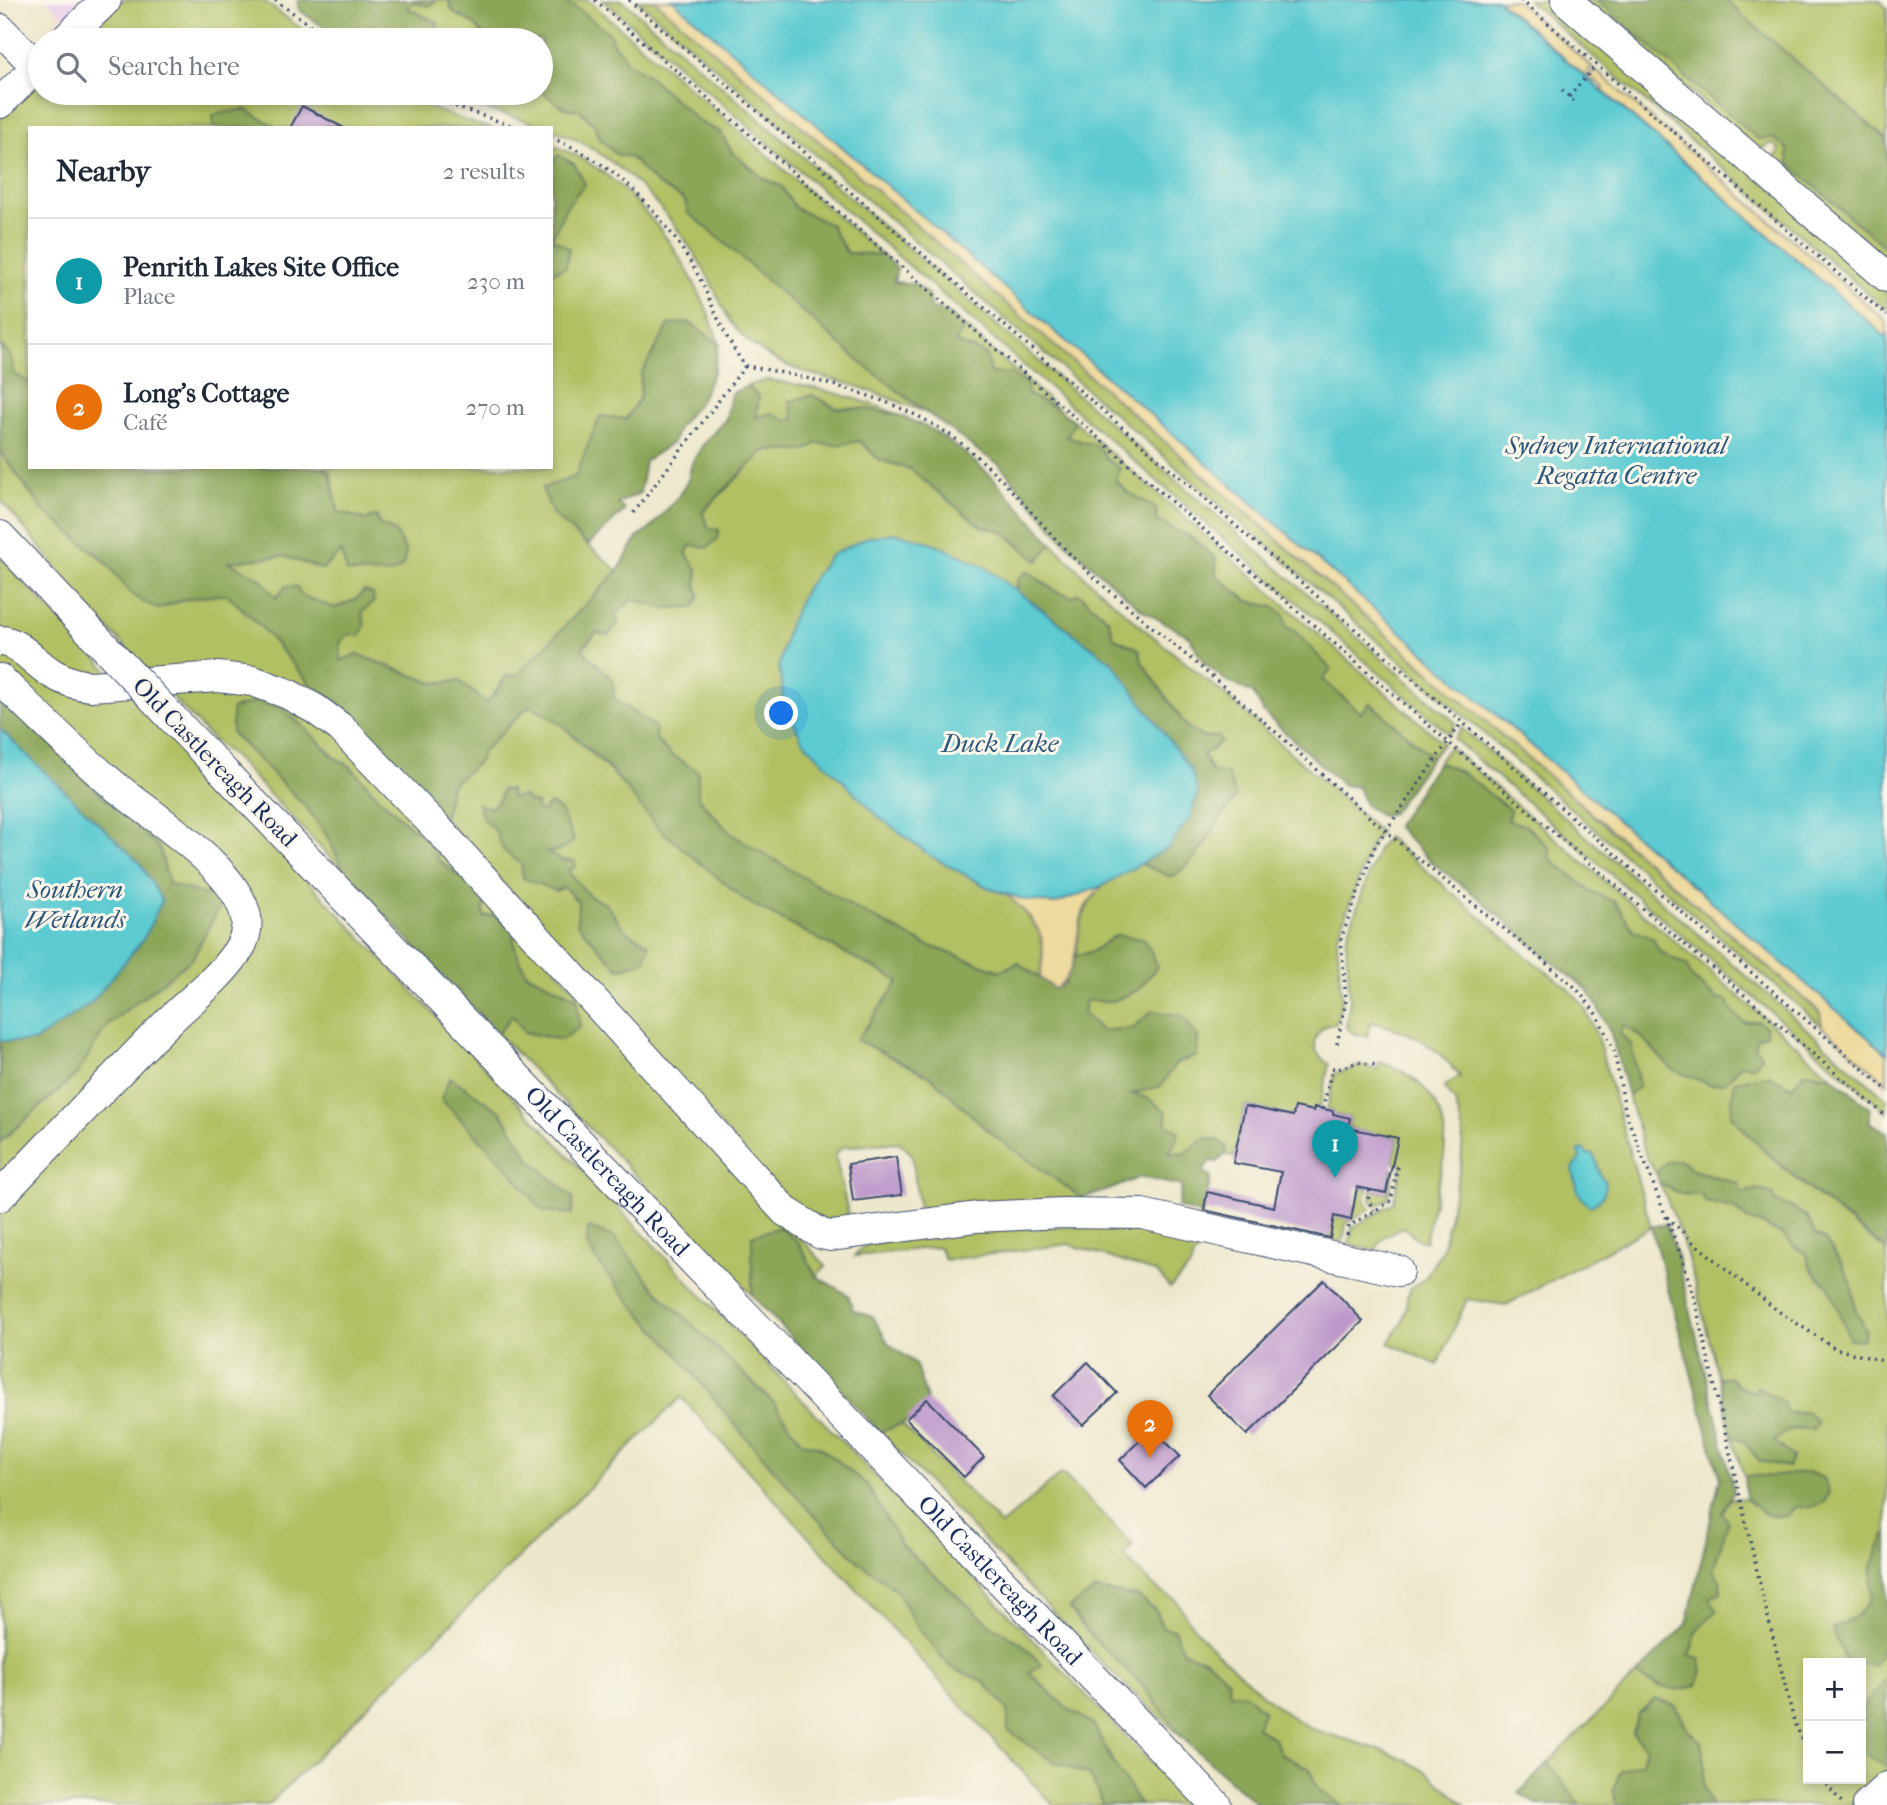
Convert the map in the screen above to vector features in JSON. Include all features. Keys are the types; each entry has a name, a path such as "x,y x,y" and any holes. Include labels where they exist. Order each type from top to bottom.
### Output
{"street":[{"path":"77,28 106,0"},
{"path":"1566,0 1887,277"},
{"path":"0,29 28,56"},
{"path":"0,103 28,76"},
{"name":"Old Castlereagh Road","path":"0,536 1216,1805"},
{"path":"0,641 13,643 53,674 75,684 91,686 218,677 254,681 288,694 341,727 439,830 785,1211 821,1234 831,1236 977,1217 1063,1213 1142,1214 1399,1271"},
{"path":"0,679 110,782 187,840 226,880 241,903 247,919 246,935 229,964 167,1023 0,1196"},
{"path":"1867,1805 1887,1787"}],"path":[{"path":"275,0 314,28"},
{"path":"594,0 1448,741 1887,1117"},
{"path":"629,0 1887,1090"},
{"path":"1521,0 1887,316"},
{"path":"1569,97 1596,65"},
{"path":"1562,90 1576,103"},
{"path":"452,105 513,126"},
{"path":"553,139 587,155 610,170 651,207 670,230 694,269 723,331 745,366 781,372 895,406 928,421 963,446 992,470 1069,555 1247,706 1386,831 1576,988 1589,1004 1614,1051 1626,1114 1682,1258 1695,1301 1763,1597 1794,1721 1803,1742"},
{"path":"632,515 745,366"},
{"path":"1337,1044 1346,1000 1341,939 1375,846 1462,722"},
{"path":"1323,1109 1332,1069 1344,1068 1358,1062 1376,1066"},
{"path":"1346,1242 1349,1226 1391,1201 1398,1167 1392,1165"},
{"path":"1370,1190 1367,1200 1374,1210"},
{"path":"1666,1216 1693,1242 1778,1311 1836,1349 1887,1362"},
{"path":"1826,1784 1844,1805"}],"shaded area":[{"path":"47,0 90,0 68,22"}],"green space":[{"path":"122,0 262,0 300,28 93,28"},
{"path":"297,0 436,0 429,6 413,2 407,8 438,23 437,28 325,28 299,10"},
{"path":"436,0 449,0 454,13 477,28 437,28 438,23 407,8 413,2 429,6"},
{"path":"449,0 558,0 574,6 610,34 613,44 624,55 625,61 651,78 699,122 720,132 732,152 764,179 781,186 795,208 831,225 847,253 882,255 897,268 894,282 915,284 930,296 929,307 947,312 965,327 955,342 987,355 990,373 1010,373 1027,385 1028,395 1059,409 1074,421 1066,437 1095,445 1103,452 1106,459 1120,468 1116,481 1127,492 1156,508 1157,521 1194,539 1216,559 1216,576 1248,601 1273,607 1284,614 1286,627 1294,630 1331,669 1323,680 1361,713 1370,703 1432,757 1392,813 1381,816 1365,805 1358,787 1343,785 1264,713 1253,693 1225,680 1203,662 1190,637 1142,610 1066,543 999,464 861,363 688,213 685,200 657,184 631,158 616,154 600,139 596,127 580,110 563,107 553,100 553,28 477,28 454,13"},
{"path":"558,0 588,0 882,255 848,253 831,225 795,208 781,186 764,179 732,152 720,132 699,122 651,78 625,61 624,55 613,44"},
{"path":"603,0 622,0 1456,723 1449,734"},
{"path":"637,0 654,0 875,189 1820,1013 1822,1026"},
{"path":"1528,0 1554,0 1887,288 1887,310"},
{"path":"1584,0 1879,0 1887,8 1887,259 1774,162 1779,149 1772,143 1759,150"},
{"path":"1596,0 1725,0 1887,140 1887,249 1788,163 1788,149 1773,138 1758,139"},
{"path":"28,91 28,105 425,105 485,126 28,126 28,382 13,373 0,347 0,118"},
{"path":"553,100 567,108 580,110 596,127 600,139 631,158 657,184 685,200 688,213 929,414 850,384 799,370 761,351 738,332 685,240 646,193 599,153 553,130 553,126 542,126 474,105 553,105"},
{"path":"245,109 275,126 214,126 213,115"},
{"path":"553,146 598,169 641,207 676,252 707,310 719,344 689,322 641,374 640,397 626,420 575,477 553,515 618,571 518,675 507,675 487,703 459,681 433,683 357,654 341,662 340,643 362,612 374,601 364,591 355,600 335,608 302,596 276,598 261,579 226,561 283,556 322,568 342,551 373,573 391,574 395,532 379,524 338,512 331,473 326,469 553,469"},
{"path":"558,155 574,164 585,184 566,207 553,236 553,161"},
{"path":"553,239 569,248 566,267 553,272"},
{"path":"689,322 719,344 714,371 701,399 678,428 673,442 645,461 640,493 618,503 625,510 588,545 553,515 542,488 575,477 600,416 626,419 640,397 641,374 669,325"},
{"path":"965,327 1059,409 990,373 955,342"},
{"path":"1,346 11,358 13,373 28,382 28,469 325,469 330,473 338,512 366,520 377,516 379,524 395,532 406,552 403,566 391,574 347,572 341,552 322,569 283,556 228,562 261,579 276,598 286,586 297,587 302,596 335,608 355,600 364,591 373,594 374,601 362,612 365,624 360,636 348,634 340,643 341,661 356,654 433,683 459,681 487,703 507,675 518,675 618,571 637,538 649,530 678,497 688,480 692,463 704,443 726,419 731,394 747,386 759,397 756,417 772,413 785,420 794,419 790,401 812,395 836,408 868,409 901,416 931,429 992,477 1052,543 1038,561 1002,531 979,525 910,469 878,459 860,441 835,445 817,443 805,451 765,450 702,512 709,528 719,530 718,538 707,548 691,545 686,553 698,571 696,585 700,596 694,607 663,608 632,599 615,616 619,622 609,635 596,633 582,649 613,680 614,699 655,727 656,740 671,755 698,771 698,798 731,834 858,910 924,944 1000,971 1018,963 1055,989 1064,983 1076,955 1092,952 1116,935 1143,939 1157,967 1138,990 1113,1001 1085,1001 1083,1013 1102,1031 1133,1028 1152,1011 1183,1016 1198,1037 1197,1056 1176,1063 1161,1086 1132,1094 1147,1098 1166,1111 1167,1124 1179,1131 1177,1140 1168,1153 1184,1154 1205,1138 1218,1140 1227,1147 1225,1155 1217,1162 1210,1161 1203,1172 1211,1178 1202,1215 1178,1207 1182,1186 1140,1177 1082,1198 993,1135 930,1076 857,1040 899,981 746,901 657,827 612,771 561,724 530,705 482,752 479,762 451,785 444,818 395,773 348,710 311,685 264,630 228,595 193,598 158,609 141,601 130,592 106,562 42,509 0,451"},
{"path":"767,380 835,393 901,416 868,409 836,408 812,395 794,419 756,418 759,397 747,386"},
{"path":"1074,421 1443,743 1432,757 1370,703 1361,713 1322,679 1331,669 1286,627 1273,607 1248,601 1216,576 1216,559 1194,539 1157,521 1156,508 1127,492 1065,437"},
{"path":"860,441 878,459 910,469 979,525 1002,531 1038,561 1052,543 1088,580 1225,695 1380,832 1372,843 1337,938 1342,1000 1336,1024 1323,1028 1315,1039 1318,1054 1329,1064 1320,1108 1315,1107 1314,1111 1293,1116 1245,1106 1234,1156 1225,1155 1227,1147 1194,1148 1184,1154 1167,1153 1165,1111 1147,1098 1130,1094 1161,1086 1176,1063 1197,1056 1152,1011 1133,1028 1102,1031 1083,1013 1084,1001 1114,1001 1138,990 1116,935 1092,952 1076,955 1078,936 1090,902 1110,880 1141,864 1172,877 1205,845 1217,823 1212,773 1203,754 1204,738 1187,727 1142,662 1139,649 1114,638 1108,619 1072,597 1055,591 1027,572 1017,581 1017,592 982,565 831,555 806,588 788,627 879,817 931,856 989,888 1006,894 1019,905 1039,931 1043,947 1040,978 1018,963 1000,971 924,944 858,910 731,834 698,798 697,771 671,755 656,740 655,727 614,699 581,649 632,599 663,608 699,596 696,585 698,571 686,553 691,545 718,538 719,530 709,528 702,513 765,450 805,451 817,443 835,445"},
{"path":"0,451 42,509 106,562 130,592 158,609 193,598 228,594 264,630 311,685 348,710 395,773 322,703 153,676 83,602 0,499"},
{"path":"0,557 704,1298 1192,1805 1053,1805 681,1397 268,1805 0,1805 0,1142 77,1074 107,1025 191,959 222,900 169,884 159,847 100,794 17,710 0,702"},
{"path":"1027,571 1055,591 1072,597 1078,593 1108,619 1114,638 1139,649 1142,662 1187,727 1204,738 1218,736 1221,741 1203,754 1212,773 1227,773 1236,797 1197,854 1172,877 1141,864 1169,847 1113,663 1017,592 1017,581"},
{"path":"215,684 259,689 299,706 334,730 434,835 415,831 377,796 350,766 335,758 280,707 255,702 233,709 232,733 306,807 327,836 346,874 167,691"},
{"name":"Southern Wetlands","path":"0,702 17,710 100,794 159,847 169,884 223,900 192,959 107,1025 77,1074 0,1142"},
{"path":"255,702 280,707 335,758 350,766 377,796 415,831 434,835 437,859 459,876 469,879 488,897 483,909 484,917 495,915 513,931 515,949 526,973 577,998 580,1027 561,1040 525,1032 512,1015 498,1034 346,874 327,836 306,807 232,733 232,709"},
{"path":"530,705 561,724 746,901 900,982 857,1040 930,1076 993,1135 1082,1198 919,1211 912,1154 899,1142 843,1147 835,1154 850,1222 836,1225 793,1206 444,818 451,785 478,762 482,752"},
{"path":"1462,728 1887,1099 1887,1112 1454,739"},
{"path":"1449,747 1833,1077 1805,1072 1792,1087 1768,1075 1731,1115 1786,1170 1887,1251 1887,1779 1858,1805 1711,1805 1703,1785 1705,1763 1701,1742 1688,1730 1676,1707 1633,1733 1646,1748 1642,1763 1613,1789 1617,1805 1580,1805 1548,1763 1636,1675 1659,1687 1693,1648 1695,1632 1716,1610 1709,1598 1721,1513 1730,1499 1746,1498 1760,1510 1774,1516 1787,1516 1795,1507 1811,1507 1809,1473 1744,1476 1732,1437 1743,1441 1760,1461 1781,1435 1794,1429 1813,1430 1807,1412 1787,1413 1758,1387 1755,1393 1741,1388 1730,1377 1719,1379 1687,1255 1660,1184 1682,1194 1701,1195 1706,1202 1733,1208 1752,1222 1762,1224 1784,1236 1807,1254 1813,1271 1828,1283 1850,1339 1866,1330 1856,1312 1851,1282 1825,1240 1815,1235 1807,1217 1775,1201 1741,1194 1715,1176 1695,1171 1679,1160 1666,1163 1656,1173 1647,1159 1628,1096 1639,1086 1635,1066 1619,1035 1624,1025 1644,1039 1671,1069 1726,1082 1755,1046 1756,1038 1766,1034 1758,1021 1744,1023 1726,1000 1719,1000 1691,977 1687,966 1659,951 1653,938 1634,931 1615,902 1590,891 1549,858 1550,848 1526,826 1508,820 1485,792 1463,773 1438,762"},
{"path":"1438,762 1463,773 1510,810 1508,820 1526,826 1550,848 1549,858 1590,891 1615,902 1634,931 1653,938 1659,951 1687,966 1691,977 1718,1000 1726,1000 1744,1023 1758,1021 1766,1027 1766,1034 1756,1038 1755,1046 1762,1057 1754,1066 1741,1065 1726,1082 1711,1085 1671,1069 1644,1039 1624,1025 1620,1034 1631,1044 1639,1086 1628,1096 1611,1033 1589,991 1434,864 1396,826"},
{"path":"502,789 510,790 511,798 524,796 528,801 537,804 537,810 545,812 545,807 551,804 561,811 574,841 559,851 547,852 561,860 574,861 576,866 568,871 589,896 606,904 625,930 649,944 645,961 619,969 577,924 578,902 564,887 556,891 523,878 521,864 504,851 495,830 483,819 478,804 491,808 499,800"},
{"path":"434,835 826,1266 816,1276 798,1242 780,1227 752,1236 752,1295 498,1034 512,1015 525,1032 561,1040 580,1027 577,998 526,973 515,949 513,931 495,915 484,917 483,909 488,897 470,879 459,876 437,859"},
{"path":"1387,837 1527,957 1568,988 1584,1006 1597,1036 1651,1227 1506,1305 1467,1299 1438,1365 1389,1343 1402,1322 1411,1288 1425,1278 1442,1250 1461,1164 1463,1133 1455,1102 1444,1087 1460,1076 1431,1047 1411,1035 1371,1022 1367,1037 1353,1033 1346,1027 1350,1000 1346,939 1378,849"},
{"path":"1379,1062 1406,1074 1427,1092 1441,1116 1445,1145 1425,1242 1417,1239 1404,1227 1386,1235 1376,1251 1349,1244 1352,1228 1393,1203 1402,1165 1393,1162 1398,1138 1348,1128 1350,1118 1327,1110 1335,1073 1358,1066 1378,1069"},
{"path":"1805,1072 1833,1077 1870,1109 1870,1123 1887,1132 1887,1251 1786,1169 1731,1115 1734,1081 1768,1075 1792,1087"},
{"path":"450,1077 502,1113 530,1159 573,1198 572,1214 543,1211 506,1166 441,1099"},
{"path":"1679,1160 1695,1171 1740,1184 1741,1193 1758,1189 1771,1193 1775,1201 1807,1217 1815,1235 1825,1240 1851,1282 1856,1311 1866,1330 1862,1340 1850,1339 1828,1284 1813,1272 1807,1254 1784,1236 1762,1224 1752,1222 1733,1208 1706,1202 1701,1195 1682,1194 1660,1184 1656,1173 1666,1163"},
{"path":"1392,1169 1388,1199 1375,1206 1371,1199 1372,1190 1386,1193"},
{"path":"1361,1188 1367,1189 1365,1200 1370,1209 1346,1224 1343,1242 1329,1239 1333,1220 1330,1215 1351,1220"},
{"path":"1114,1224 1169,1233 1201,1248 1194,1255 1190,1267 1170,1288 1157,1273 1069,1244 945,1260 939,1247 855,1256 869,1244 961,1231"},
{"path":"1666,1224 1677,1256 1734,1491 1722,1513 1728,1522 1713,1571 1720,1580 1721,1592 1709,1598 1717,1610 1695,1632 1693,1648 1689,1655 1699,1658 1702,1671 1697,1685 1681,1689 1658,1686 1636,1675 1687,1624 1720,1478 1651,1227"},
{"path":"780,1227 798,1242 816,1276 848,1295 853,1310 873,1317 889,1344 915,1363 927,1399 915,1419 880,1432 752,1295 752,1236"},
{"path":"588,1228 614,1237 655,1289 773,1402 802,1442 820,1447 867,1485 902,1546 989,1624 1021,1643 1042,1665 1029,1672 1065,1707 1093,1724 1115,1766 1141,1805 1103,1805 1090,1775 1052,1761 1008,1730 1008,1710 983,1681 950,1667 916,1626 896,1590 859,1562 810,1511 676,1352 630,1302 587,1245"},
{"path":"1730,1377 1741,1388 1754,1392 1758,1387 1783,1402 1787,1413 1807,1412 1817,1422 1813,1430 1792,1430 1774,1441 1793,1457 1788,1467 1760,1461 1743,1441 1732,1437 1719,1379"},
{"path":"902,1424 1001,1525 1062,1473 1133,1545 1124,1556 1158,1590 1176,1600 1207,1643 1264,1696 1312,1729 1384,1751 1407,1761 1427,1772 1465,1805 1341,1805 1317,1788 1310,1769 1280,1754 1275,1739 1255,1727 1264,1711 1230,1693 1207,1660 1183,1652 1174,1630 1163,1628 1155,1610 1070,1608 1090,1635 1141,1684 1186,1741 1106,1667 880,1432"},
{"path":"1809,1472 1823,1478 1829,1492 1824,1502 1811,1507 1795,1507 1787,1516 1774,1516 1764,1513 1746,1498 1744,1476"},
{"path":"1887,1534 1887,1640 1874,1666 1866,1665 1866,1658 1845,1658 1832,1629 1857,1616 1871,1599 1872,1567"},
{"path":"1095,1590 1137,1596 1155,1610 1163,1628 1174,1630 1183,1652 1207,1660 1228,1680 1230,1693 1246,1694 1264,1711 1256,1727 1275,1739 1280,1754 1310,1769 1317,1788 1341,1805 1258,1805 1186,1741 1141,1684 1090,1635 1069,1608"},
{"path":"1887,1677 1887,1767 1866,1754 1866,1704"},
{"path":"1655,1699 1676,1706 1688,1730 1701,1742 1705,1763 1703,1785 1711,1805 1617,1805 1613,1789 1621,1770 1642,1763 1646,1749 1633,1733 1638,1714"},
{"path":"1548,1763 1580,1805 1538,1805 1519,1793"}],"sand":[{"path":"654,0 673,0 1887,1054 1887,1083 1822,1026 1820,1012 875,189"},
{"path":"1498,0 1515,0 1592,67 1585,76"},
{"path":"1595,70 1887,322 1887,338 1602,90 1604,88 1595,80 1592,82 1588,78"},
{"path":"1102,886 1085,908 1081,918 1070,972 1055,989 1040,978 1043,949 1036,925 1006,894 1054,904"}],"water":[{"name":"Sydney International Regatta Centre","path":"673,0 1497,0 1887,338 1887,1054"},
{"name":"Duck Lake","path":"895,533 933,543 982,565 1113,663 1191,770 1198,791 1190,817 1169,847 1102,886 1054,904 1022,899 989,888 931,856 879,817 802,740 784,701 779,666 788,627 806,588 831,555 868,537"},
{"name":"Southern Wetlands","path":"0,729 141,864 162,901 143,940 91,1003 34,1042 0,1041"},
{"path":"1583,1149 1594,1157 1605,1184 1601,1198 1590,1206 1580,1195 1573,1169 1580,1158 1579,1150"}],"building":[{"path":"302,106 340,126 291,126"},
{"path":"1245,1106 1293,1116 1295,1107 1314,1111 1314,1107 1350,1118 1348,1128 1398,1138 1386,1193 1357,1187 1351,1220 1334,1216 1330,1238 1204,1210 1207,1192 1274,1207 1281,1172 1233,1163"},
{"path":"896,1157 902,1195 853,1201 848,1164"},
{"path":"1324,1280 1363,1321 1247,1435 1207,1395"},
{"path":"1088,1362 1117,1393 1083,1425 1053,1396"},
{"path":"927,1399 984,1457 964,1477 906,1419"},
{"path":"1152,1428 1180,1456 1146,1488 1120,1460"}],"place":[{"name":"Penrith Lakes Site Office","path":"1335,1178"},
{"name":"Long's Cottage","path":"1150,1458"}]}
